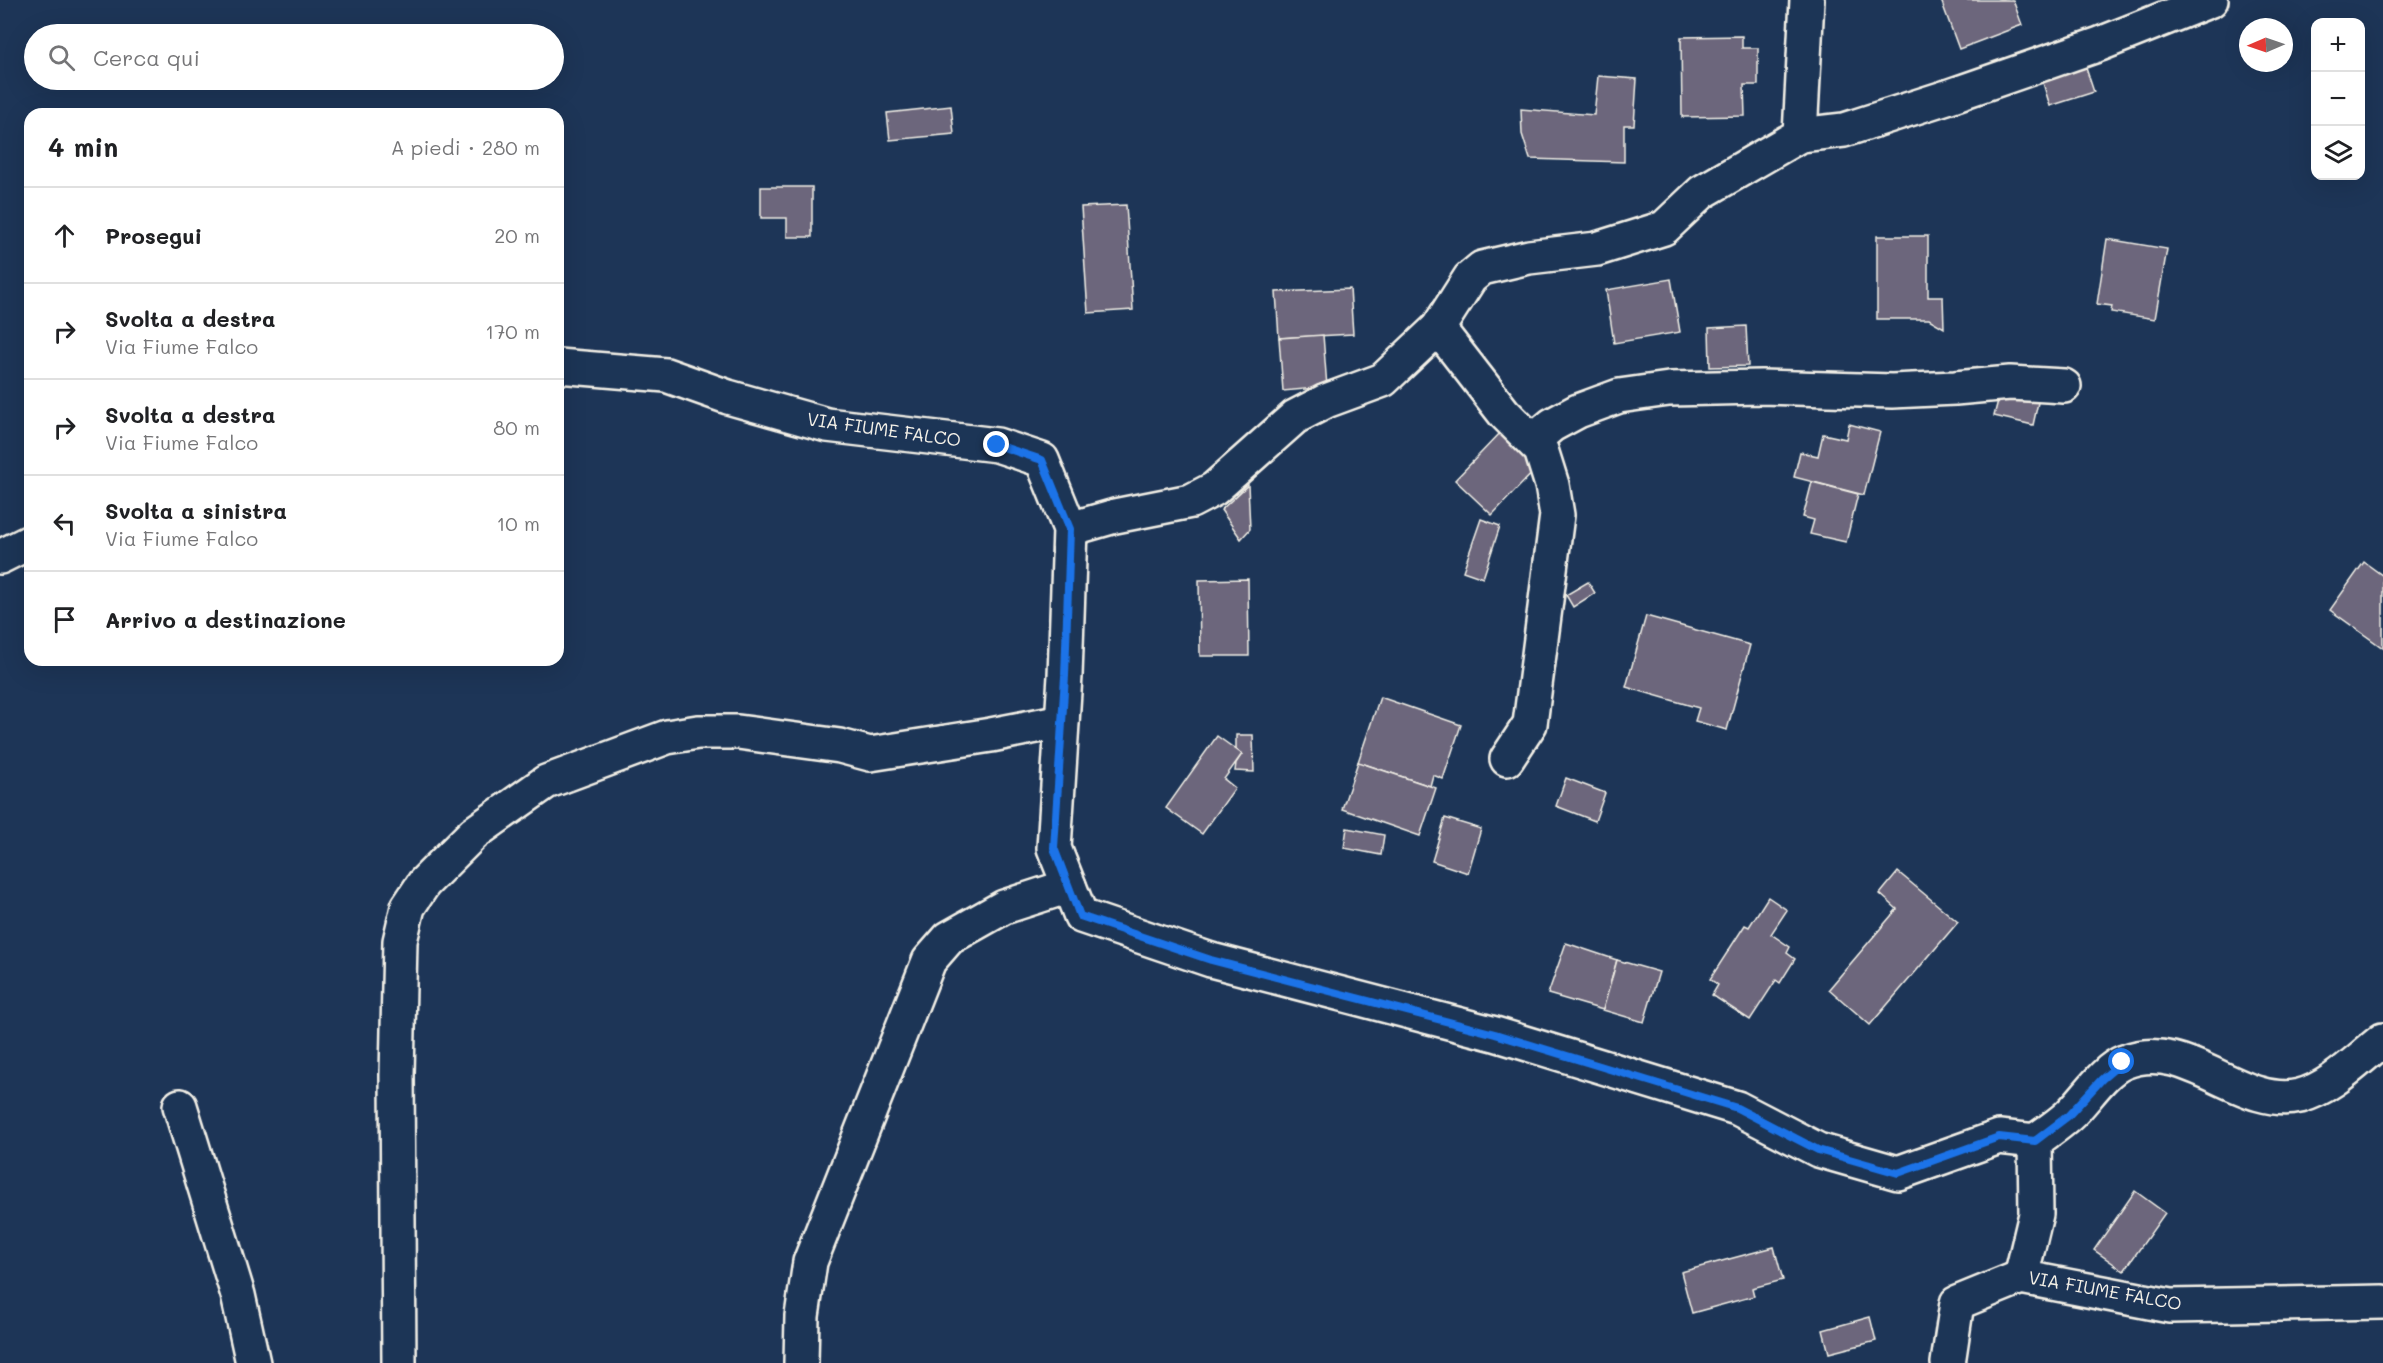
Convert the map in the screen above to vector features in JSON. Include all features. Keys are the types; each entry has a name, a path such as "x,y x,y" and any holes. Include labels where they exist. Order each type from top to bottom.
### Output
{"street":[{"path":"1800,135 1807,0"},
{"path":"1070,529 1115,516 1191,501 1214,489 1295,417 1326,400 1383,380 1438,328 1470,278 1482,268 1529,257 1597,249 1664,228 1702,192 1800,135 1844,130 1947,97 2100,44 2211,0"},
{"path":"1438,328 1504,413 1541,450 1552,485 1557,515 1530,724 1507,759"},
{"name":"VIA FIUME FALCO","path":"564,366 666,375 728,397 827,425 997,445 1042,460 1070,529 1054,848 1080,916 1211,960 1495,1034 1737,1108 1818,1150 1898,1173 1999,1137 2035,1141 2036,1214 2021,1277 2170,1306 2383,1302"},
{"path":"1533,441 1552,425 1578,411 1619,396 1669,389 1761,387 1892,391 2010,383 2064,386"},
{"path":"0,557 24,545"},
{"path":"399,1363 397,1075 400,941 408,907 413,899 424,884 474,833 546,782 667,737 698,732 738,732 840,746 870,754 1062,722"},
{"path":"801,1363 802,1316 810,1262 929,961 949,938 1004,906 1069,886"},
{"path":"2035,1141 2068,1116 2102,1079 2122,1062 2147,1056 2169,1058 2198,1066 2241,1088 2273,1096 2299,1096 2329,1082 2383,1040"},
{"path":"180,1106 238,1294 254,1363"},
{"path":"1948,1363 1957,1303 2021,1277"}],"building":[{"path":"1941,0 2013,0 2022,25 1959,49"},
{"path":"1742,36 1742,48 1758,48 1758,85 1744,85 1745,116 1682,117 1681,37"},
{"path":"2083,59 2094,92 2050,106 2040,73"},
{"path":"1598,76 1637,79 1634,125 1624,125 1624,162 1530,159 1522,134 1521,109 1594,115"},
{"path":"951,106 954,134 890,140 887,113"},
{"path":"761,187 812,187 812,237 787,237 787,218 761,218"},
{"path":"1126,205 1133,310 1088,313 1081,207"},
{"path":"1877,236 1928,236 1928,297 1943,297 1944,328 1929,319 1877,319"},
{"path":"2107,239 2167,249 2155,319 2111,312 2112,306 2097,304"},
{"path":"1671,279 1680,332 1614,343 1606,290"},
{"path":"1350,289 1353,334 1279,338 1276,292"},
{"path":"1746,326 1748,366 1710,367 1709,328"},
{"path":"1323,335 1327,387 1283,391 1279,338"},
{"path":"2001,389 2039,398 2033,425 1994,416"},
{"path":"1849,424 1880,432 1864,495 1794,477 1800,452 1818,456 1823,434 1846,439"},
{"path":"1502,431 1539,466 1492,515 1455,480"},
{"path":"1812,482 1858,494 1846,542 1810,534 1814,520 1803,517"},
{"path":"1248,485 1250,529 1241,539 1221,510"},
{"path":"1481,519 1500,526 1483,578 1463,571"},
{"path":"2364,562 2383,576 2383,648 2330,610"},
{"path":"1248,579 1249,656 1200,656 1199,580"},
{"path":"1588,582 1595,593 1573,607 1566,595"},
{"path":"1646,616 1750,645 1727,730 1695,721 1699,708 1626,687"},
{"path":"1380,697 1461,725 1443,779 1433,775 1430,786 1358,762"},
{"path":"1236,735 1253,735 1254,772 1235,771 1236,763 1242,754 1236,750"},
{"path":"1217,736 1242,754 1224,779 1235,788 1202,834 1166,808"},
{"path":"1358,762 1436,788 1420,836 1342,809"},
{"path":"1566,778 1605,793 1595,821 1556,806"},
{"path":"1445,818 1481,829 1468,873 1432,861"},
{"path":"1347,828 1384,835 1381,855 1344,848"},
{"path":"1898,872 1958,922 1870,1025 1829,989 1897,909 1880,894"},
{"path":"1768,897 1787,910 1771,934 1790,947 1787,953 1795,959 1780,983 1776,980 1750,1020 1712,995 1718,985 1710,979 1745,925 1749,927"},
{"path":"1566,943 1617,960 1603,1010 1548,994"},
{"path":"1617,960 1659,972 1644,1022 1603,1010"},
{"path":"2135,1191 2165,1213 2124,1271 2094,1250"},
{"path":"1774,1247 1783,1280 1752,1288 1754,1296 1692,1313 1681,1272"},
{"path":"1870,1317 1876,1341 1829,1353 1823,1330"}],"route":[{"path":"997,445 1042,460 1070,529 1065,676 1054,848 1080,916 1211,960 1495,1034 1737,1108 1818,1150 1898,1173 1999,1137 2035,1141 2068,1116 2102,1079 2122,1062"}]}
